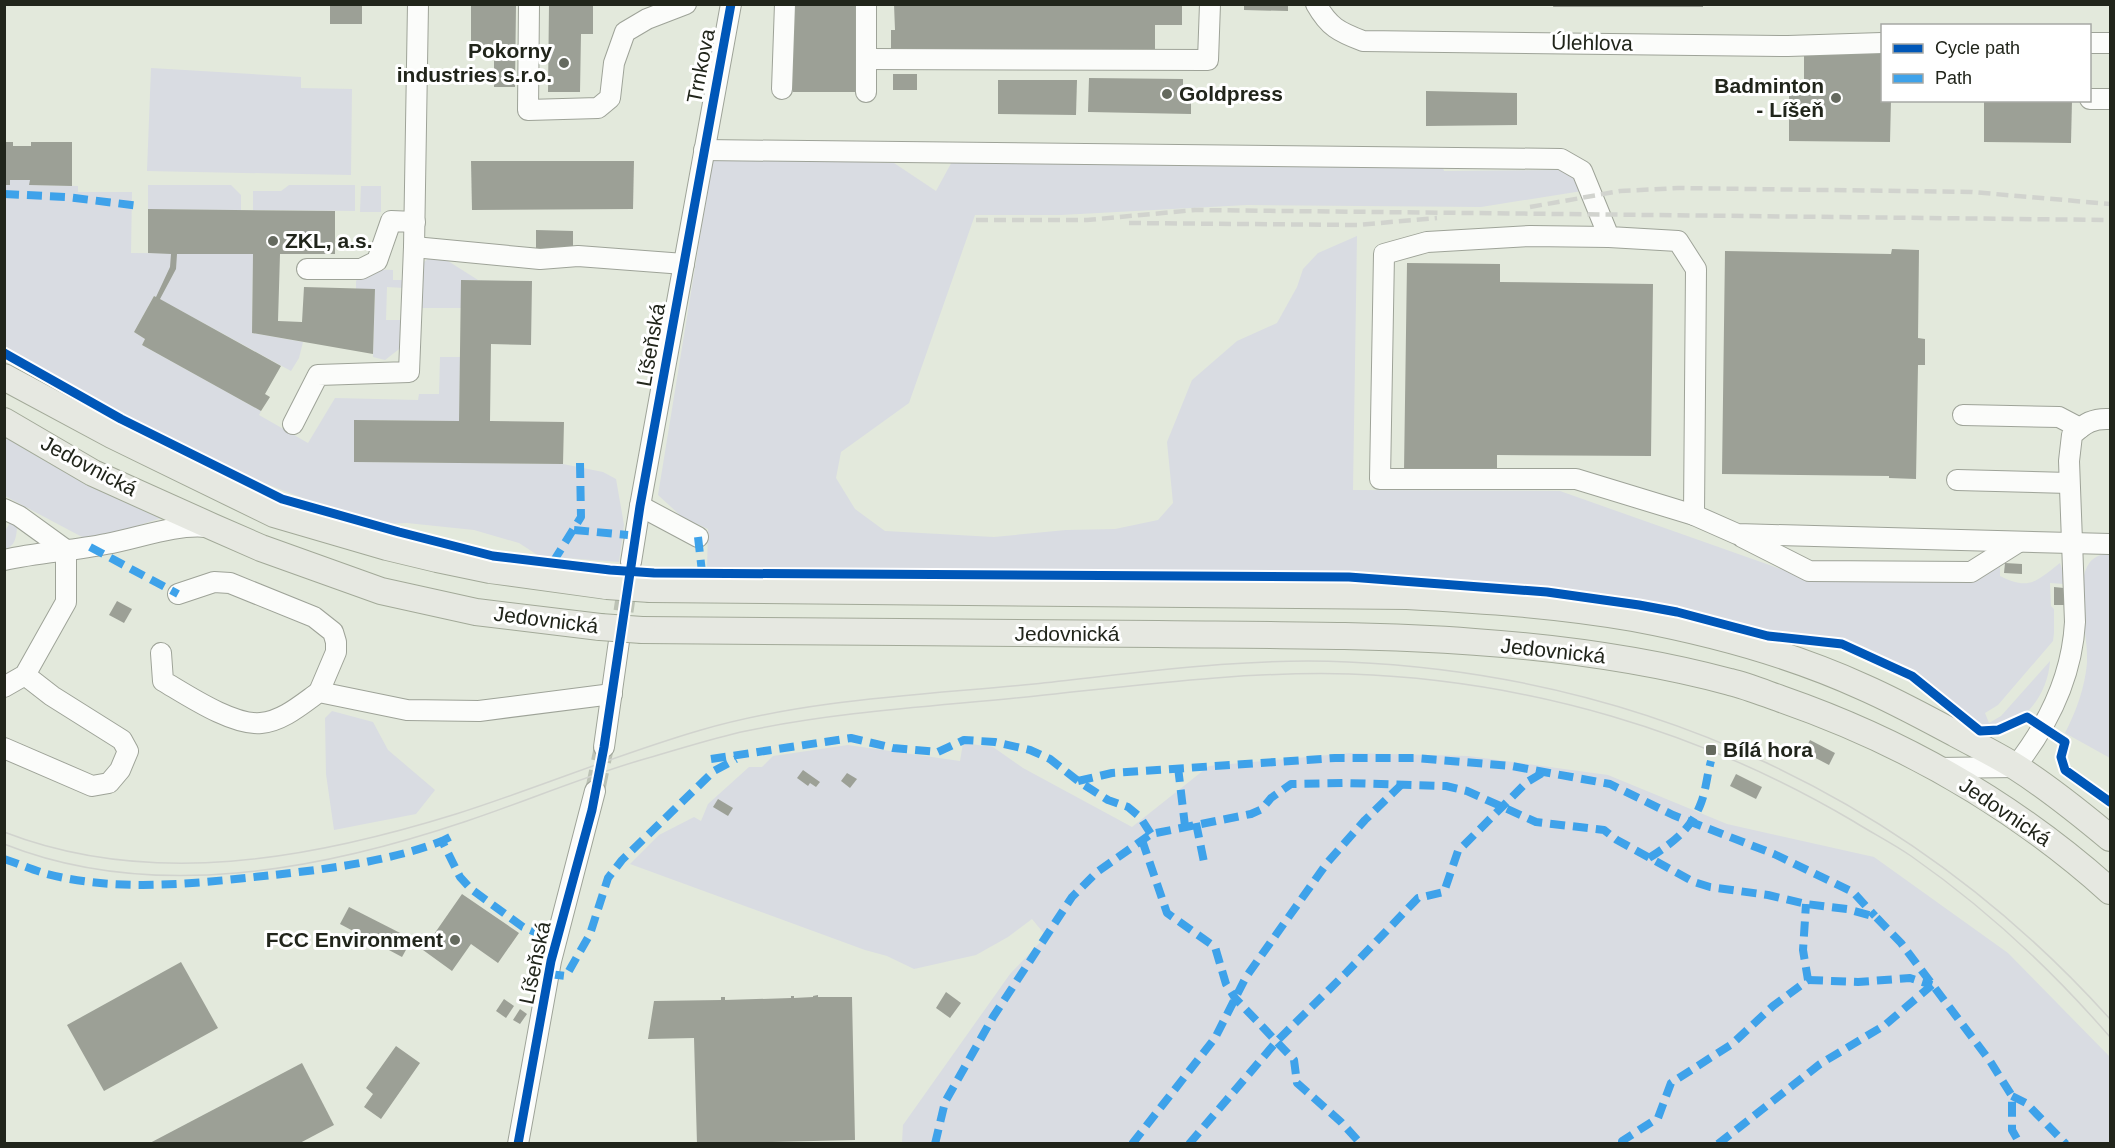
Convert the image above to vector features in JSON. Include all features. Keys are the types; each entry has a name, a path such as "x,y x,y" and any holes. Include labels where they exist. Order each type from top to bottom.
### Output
{"main road":[{"name":"Jedovnická","path":"4,377 112,435 274,514 387,547 490,570 608,586 650,589 1347,595 1489,600 1560,607 1688,629 1740,643 1831,674 1914,711 2015,766 2110,838"},
{"name":"Jedovnická","path":"4,421 93,472 213,527 261,548 381,591 476,612 609,634 642,630 1342,636 1505,645 1629,660 1732,682 1850,725 1938,768 2027,824 2110,891"}],"street":[{"path":"293,424 318,375 409,372 415,222 418,4"},
{"path":"529,4 528,110 598,108 610,98 614,63 625,32 647,19 686,4"},
{"name":"Trnkova","path":"705,142 731,4"},
{"path":"782,89 785,4"},
{"path":"866,4 866,92"},
{"path":"866,59 1208,60 1210,4"},
{"name":"Úlehlova","path":"1316,4 1325,21 1340,32 1363,41 1788,46 1881,43"},
{"path":"2091,43 2110,43"},
{"path":"2091,99 2110,99"},
{"path":"705,142 1561,159 1582,171 1593,195 1598,214 1610,237"},
{"name":"Líšeňská","path":"632,562 705,142"},
{"path":"307,269 361,269 376,261 391,221 415,222"},
{"path":"1694,515 1696,269 1678,241 1530,236 1428,242 1384,254 1380,479 1576,479 1694,515 1809,571 1971,572 2017,543"},
{"path":"414,247 540,259 578,256 684,264"},
{"path":"1964,415 2060,417 2080,428"},
{"path":"1938,768 2015,766 2029,749 2054,707 2062,688 2074,640 2069,461 2072,435 2088,421 2097,418 2110,419"},
{"path":"1957,480 2070,483"},
{"path":"640,506 698,537"},
{"path":"4,508 66,550"},
{"path":"4,560 90,547 180,527 193,525 213,527"},
{"path":"1737,534 2110,544"},
{"path":"4,687 25,675 66,602 66,550"},
{"path":"161,653 163,681 212,709 235,719 261,723 289,714 319,692 336,652 333,632 314,617 230,583 214,582 178,594"},
{"path":"604,747 612,694 609,634"},
{"path":"4,748 92,786 109,783 120,770 128,751 122,740 52,696 25,675"},
{"path":"319,692 406,710 479,711 612,694"},
{"name":"Líšeňská","path":"518,1143 551,961 595,792"}],"shaded area":[{"path":"151,68 301,77 301,88 352,89 351,175 147,171"},
{"path":"713,157 894,163 936,191 954,158 1441,162 1444,171 1574,171 1582,191 1481,207 1247,205 1061,215 975,215 909,403 841,452 836,478 855,509 885,531 994,537 1066,530 1115,529 1158,520 1173,503 1167,442 1192,380 1237,341 1277,323 1297,287 1303,269 1318,253 1357,236 1353,490 1560,491 1809,579 2000,563 2000,576 2018,583 2026,583 2039,579 2060,563 2064,584 2050,583 2051,606 2054,609 2053,641 1998,705 1985,713 1989,723 2001,716 2050,661 2044,686 2031,708 2021,717 2010,724 1985,728 1913,674 1842,642 1765,629 1646,602 1575,590 1389,575 707,569 708,529 682,517 658,495"},
{"path":"10,180 30,180 30,185 78,186 78,192 132,192 131,253 253,254 252,333 303,342 299,358 291,371 154,296 134,332 145,339 142,345 261,411 259,415 308,443 335,398 418,400 419,394 439,394 440,357 460,357 459,421 354,420 354,462 563,464 603,472 616,479 624,525 619,562 539,556 519,543 474,530 407,523 381,524 308,500 240,474 125,416 5,347 5,185 10,185"},
{"path":"148,185 231,185 241,195 241,210 148,209"},
{"path":"289,185 355,185 355,211 253,210 253,191 281,191"},
{"path":"361,186 381,186 381,212 360,212"},
{"path":"431,256 440,256 478,280 461,280 461,308 421,308 422,264"},
{"path":"366,269 393,270 393,280 404,280 405,288 387,287 386,320 404,320 403,346 385,360 373,357 375,290 356,289 356,281"},
{"path":"4,433 162,518 91,540 5,496"},
{"path":"11,521 17,528 16,535 13,544 5,549 5,531"},
{"path":"2110,552 2110,758 2065,733 2073,717 2086,672 2087,652 2082,597 2085,572 2092,560"},
{"path":"332,711 373,722 388,750 435,790 416,814 334,830 326,774 325,718"},
{"path":"963,743 993,747 1023,768 1132,827 1209,766 1350,753 1468,756 1608,775 1727,824 1874,857 2008,953 2110,1057 2110,1143 902,1143 903,1125 1010,974 1046,936 1032,919 1008,937 976,955 914,969 887,956 630,864 659,835 694,817 701,821 708,804 749,767 762,767 773,756 848,745 960,761"}],"building":[{"path":"330,4 362,4 362,24 330,24"},
{"path":"471,4 516,4 515,87 494,87 494,54 471,54"},
{"path":"786,4 856,4 856,92 793,92 792,89 785,89"},
{"path":"894,4 1182,4 1182,25 1155,25 1155,53 891,51 891,30 895,30"},
{"path":"1244,4 1288,4 1288,11 1244,10"},
{"path":"1554,4 1703,4 1703,7 1553,7"},
{"name":"Pokorny industries s.r.o.","path":"549,5 593,5 593,34 581,34 580,92 548,92"},
{"name":"Badminton - Líšeň","path":"1804,52 1881,53 1881,102 1891,102 1890,142 1789,141 1789,95 1804,95"},
{"path":"893,74 917,74 917,90 893,90"},
{"path":"1089,78 1183,79 1183,90 1191,90 1191,114 1088,112"},
{"path":"998,80 1077,80 1076,115 998,114"},
{"path":"1426,91 1517,93 1517,125 1426,126"},
{"path":"1984,102 2072,102 2071,143 1984,142"},
{"path":"5,142 13,142 13,146 31,146 31,142 72,142 72,186 29,185 30,180 10,180 10,185 5,185"},
{"path":"471,161 634,161 633,209 472,210"},
{"path":"148,209 335,211 335,254 280,254 278,321 302,322 304,287 375,289 373,354 252,333 253,254 177,254 176,269 160,299 281,366 265,394 270,397 261,411 142,345 145,339 134,332 154,296 156,297 170,267 171,254 148,253"},
{"path":"536,230 573,231 573,250 536,249"},
{"path":"1892,249 1919,250 1918,338 1925,339 1925,365 1918,365 1916,479 1889,478 1889,476 1722,474 1725,251 1891,254"},
{"path":"1407,263 1500,264 1500,282 1653,284 1651,456 1497,455 1497,472 1404,471"},
{"path":"461,280 532,281 531,345 491,344 490,421 564,422 563,464 354,462 354,420 459,421"},
{"path":"2005,563 2022,564 2022,574 2004,573"},
{"path":"2054,587 2064,588 2064,605 2054,605"},
{"path":"117,601 132,609 124,623 109,615"},
{"path":"1810,740 1835,753 1829,765 1804,752"},
{"path":"803,770 820,782 816,787 810,783 808,786 797,778"},
{"path":"847,773 857,779 850,788 841,781"},
{"path":"1736,774 1762,787 1756,799 1730,786"},
{"path":"718,799 733,808 728,816 713,807"},
{"path":"462,894 519,933 498,963 471,944 452,971 423,950"},
{"path":"349,907 412,939 402,957 340,924"},
{"path":"181,962 218,1028 104,1091 67,1025"},
{"path":"946,992 961,1003 950,1018 936,1008"},
{"path":"818,995 818,997 852,997 855,1140 697,1144 694,1038 648,1039 654,1001 721,1000 721,997 725,997 725,1000 791,998 791,996 794,998"},
{"path":"504,999 514,1006 506,1018 496,1011"},
{"path":"520,1009 527,1014 520,1024 513,1020"},
{"path":"396,1046 420,1063 381,1119 364,1107 373,1094 366,1088"},
{"path":"302,1063 334,1125 298,1144 148,1144"}],"tunnel":[{"path":"619,641 631,562"},
{"path":"595,791 604,747"}],"tram line":[{"path":"4,832 60,849 116,860 173,863 231,861 288,854 345,844 401,830 487,804 670,739 783,711 866,700 1191,667 1270,662 1348,662 1458,672 1564,692 1667,722 1766,762 1860,812 1949,872 2032,941 2110,1019"},
{"path":"4,844 60,862 118,872 177,876 237,873 354,854 490,813 625,765 721,737 818,718 1153,683 1232,677 1350,674 1416,678 1547,699 1611,716 1735,761 1795,789 1904,851 1965,896 2041,964 2110,1037"}],"railway":[{"path":"1530,207 1620,191 1679,188 1972,192 2110,204"},
{"path":"976,220 1087,220 1195,210 2110,220"},
{"path":"1129,223 1357,225 1437,218"}],"marked path":[{"path":"4,194 66,197 140,206"},
{"path":"553,562 581,517 580,463"},
{"path":"574,530 628,535"},
{"path":"698,537 702,572"},
{"path":"90,547 178,594"},
{"path":"711,759 851,738 893,748 938,752 964,740 995,742 1030,750 1050,759 1078,781 1108,800 1128,807 1140,817 1151,834"},
{"path":"1078,781 1112,773 1335,758 1415,758 1512,766 1610,784 1673,815 1774,854 1853,892 1875,916"},
{"path":"549,974 566,976 590,934 608,878 622,860 714,771 736,759"},
{"path":"1649,858 1673,841 1692,821 1703,798 1711,761"},
{"path":"1178,767 1185,826"},
{"path":"1189,1144 1277,1041 1418,898 1444,892 1458,851 1527,782 1544,772"},
{"path":"935,1144 945,1102 993,1017 1072,897 1097,872 1151,834 1251,814 1262,809 1271,798 1291,784 1346,783 1446,786 1467,791 1536,822 1604,830 1617,840 1694,882 1710,887 1847,909 1876,917 1901,943 1990,1061 2012,1096 2012,1130 2020,1144"},
{"path":"1132,1144 1215,1038 1246,977 1327,863 1365,820 1401,785"},
{"path":"1196,823 1205,867"},
{"path":"450,837 442,841 460,877 471,889 523,927 535,932"},
{"path":"1142,840 1167,913 1215,947 1226,984 1235,998 1294,1060 1297,1083 1341,1122 1361,1144"},
{"path":"4,859 47,874 75,880 160,885 337,867 402,854 442,841"},
{"path":"1622,1144 1622,1141 1658,1118 1671,1083 1732,1044 1773,1006 1808,980 1803,950 1806,904"},
{"path":"1808,980 1858,982 1910,978 1932,985"},
{"path":"1718,1144 1820,1064 1885,1025 1932,985"},
{"path":"2012,1096 2026,1103 2066,1144"}],"cycle path":[{"path":"518,1144 551,961 592,810 604,747 640,506 731,4"},
{"path":"4,353 121,419 282,499 493,556 654,573 1349,577 1547,592 1677,612 1768,636 1842,644 1912,676 1980,731 1998,730 2027,717 2065,742 2061,757 2065,770 2110,802"}],"place":[{"name":"Pokorny industries s.r.o.","path":"564,63"},
{"name":"Goldpress","path":"1167,94"},
{"name":"Badminton - Líšeň","path":"1836,98"},
{"name":"ZKL, a.s.","path":"273,241"},
{"name":"Bílá hora","path":"1711,750"},
{"name":"FCC Environment","path":"455,940"}]}
